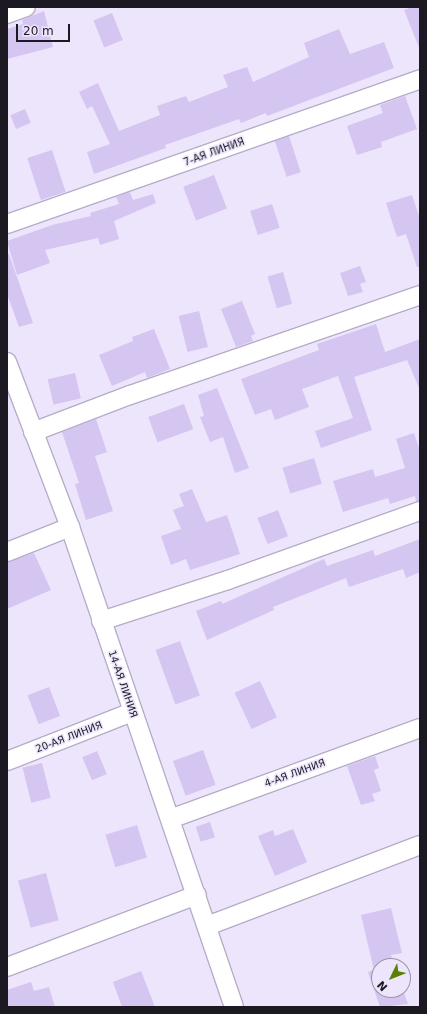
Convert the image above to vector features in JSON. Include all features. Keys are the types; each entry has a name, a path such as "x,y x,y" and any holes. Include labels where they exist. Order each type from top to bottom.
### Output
{"street":[{"path":"7,14 26,7"},
{"name":"7-АЯ ЛИНИЯ","path":"7,224 420,78"},
{"path":"34,432 130,394 420,294"},
{"name":"14-АЯ ЛИНИЯ","path":"7,362 70,527 234,1007"},
{"path":"101,621 228,580 420,511"},
{"path":"7,552 70,527"},
{"name":"20-АЯ ЛИНИЯ","path":"7,761 132,712"},
{"name":"4-АЯ ЛИНИЯ","path":"170,819 420,728"},
{"path":"207,926 420,845"},
{"path":"7,967 197,895"}],"building":[{"path":"412,7 420,7 420,50 404,10"},
{"path":"44,11 53,47 7,59 7,29 23,24 22,20"},
{"path":"112,13 123,40 104,47 93,20"},
{"path":"339,29 350,54 384,42 394,68 267,116 266,113 241,123 239,119 165,145 166,148 94,174 87,152 110,144 92,106 87,109 79,92 98,83 119,131 160,115 157,106 186,96 189,102 228,87 223,75 247,67 253,82 309,57 304,43"},
{"path":"405,96 417,129 381,142 382,147 357,155 347,126 383,113 380,105"},
{"path":"25,109 31,123 16,129 10,115"},
{"path":"289,136 301,172 286,177 275,141"},
{"path":"52,150 66,192 41,200 27,158"},
{"path":"214,175 227,209 196,220 183,187"},
{"path":"130,192 133,200 153,194 156,203 114,221 119,239 100,245 98,238 45,250 50,263 17,275 7,241 52,225 91,216 90,213 119,204 116,197"},
{"path":"412,195 420,219 420,267 417,267 406,234 397,237 386,203"},
{"path":"272,204 280,228 258,235 250,211"},
{"path":"9,254 33,323 19,327 7,294 7,255"},
{"path":"360,266 366,282 360,284 363,292 348,296 340,273"},
{"path":"283,272 292,304 277,308 268,276"},
{"path":"242,301 255,334 251,336 253,341 236,347 221,309"},
{"path":"199,311 208,347 188,352 179,316"},
{"path":"376,324 385,352 420,339 420,390 407,360 354,377 372,430 321,448 315,431 353,418 338,376 302,389 309,407 275,420 271,409 255,415 241,379 319,350 317,344"},
{"path":"154,329 170,369 147,378 145,372 112,386 99,355 133,341 132,337"},
{"path":"75,373 81,398 54,405 48,379"},
{"path":"217,388 249,468 235,473 223,437 210,442 200,417 204,416 198,395"},
{"path":"184,404 193,429 158,442 148,417"},
{"path":"96,419 107,452 95,456 113,511 86,520 75,484 79,483 62,432"},
{"path":"414,433 420,451 420,501 416,501 415,496 390,504 388,498 343,512 333,481 373,469 375,477 405,468 396,439"},
{"path":"314,458 322,484 290,493 282,468"},
{"path":"192,489 206,522 227,515 240,554 190,570 186,559 171,565 161,536 181,529 173,510 184,506 179,494"},
{"path":"278,510 288,536 267,544 257,518"},
{"path":"420,539 420,572 406,578 403,569 349,587 346,578 273,607 274,610 207,640 196,611 221,601 222,604 324,559 327,566 373,550 375,556"},
{"path":"34,553 51,590 7,609 7,562"},
{"path":"180,641 200,696 175,704 156,650"},
{"path":"260,681 277,717 252,729 235,693"},
{"path":"49,687 60,716 39,724 28,695"},
{"path":"203,750 216,785 186,796 173,761"},
{"path":"97,751 107,774 92,780 82,757"},
{"path":"375,756 379,768 374,770 381,791 372,794 375,801 361,805 347,766"},
{"path":"42,763 51,798 31,803 23,768"},
{"path":"210,822 215,837 201,842 196,827"},
{"path":"137,825 147,858 115,867 105,835"},
{"path":"293,829 307,862 275,876 258,836 273,830 275,836"},
{"path":"46,873 59,920 31,928 18,881"},
{"path":"391,908 402,953 391,955 392,958 371,958 361,915"},
{"path":"141,971 155,1007 122,1007 113,982"},
{"path":"371,971 371,981 368,972"},
{"path":"31,982 34,991 49,987 55,1007 7,1007 7,990"},
{"path":"377,998 406,998 408,1004 380,1007"}]}
